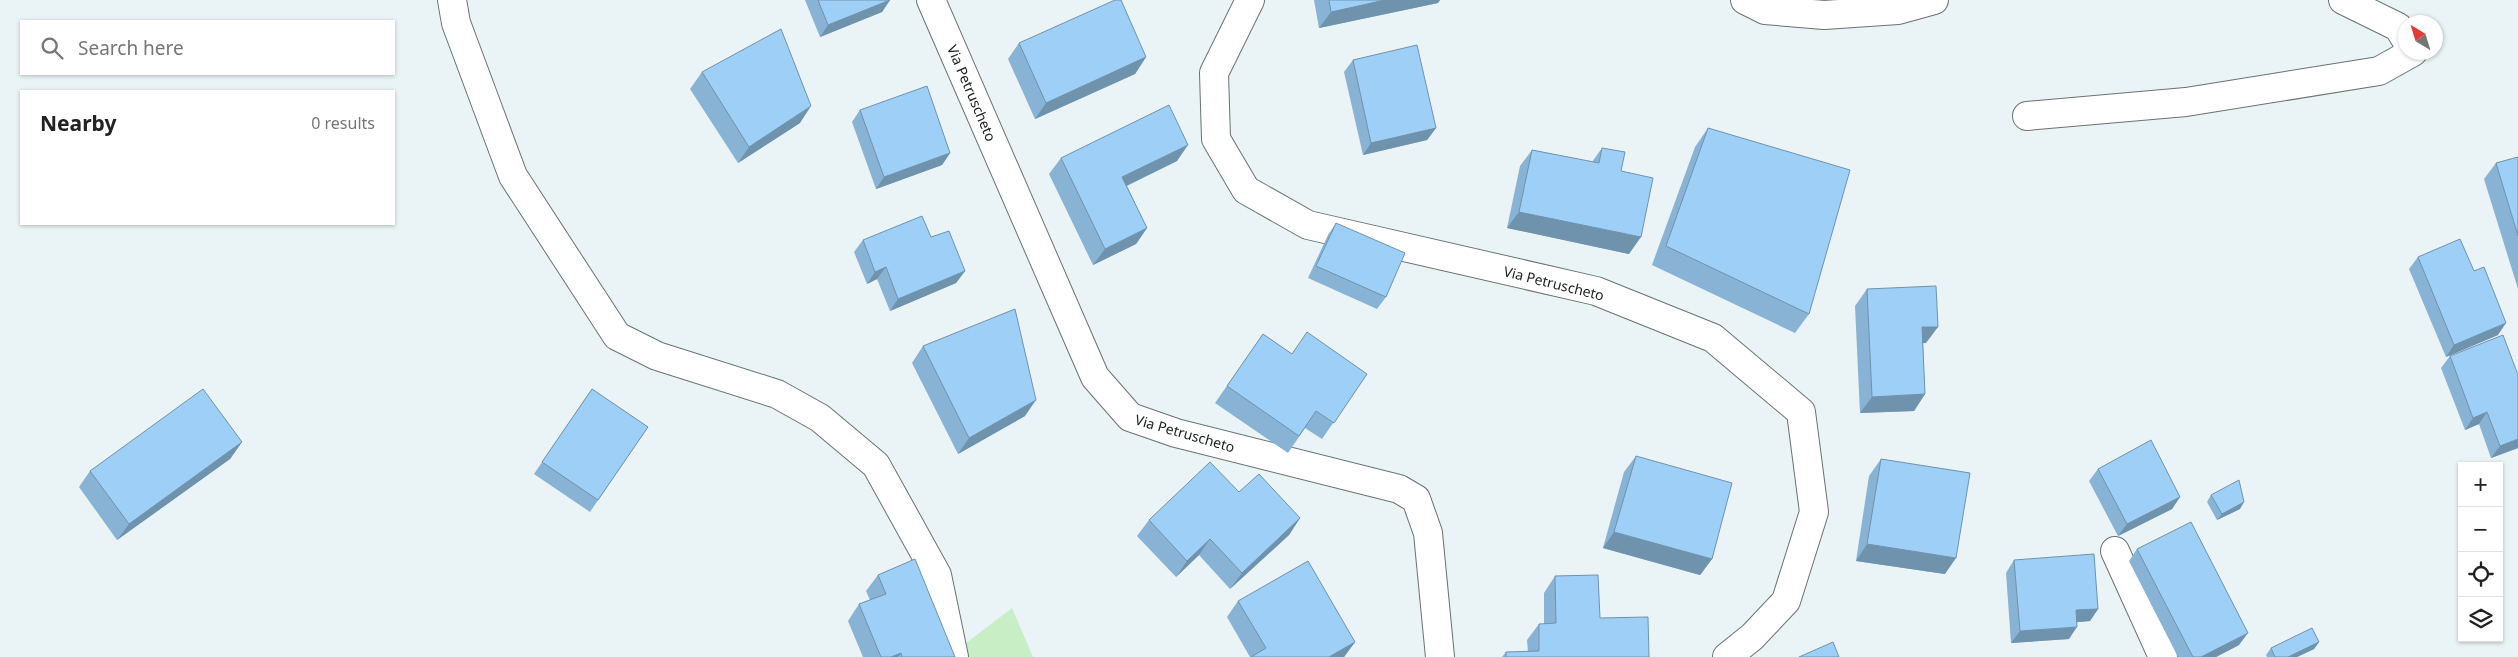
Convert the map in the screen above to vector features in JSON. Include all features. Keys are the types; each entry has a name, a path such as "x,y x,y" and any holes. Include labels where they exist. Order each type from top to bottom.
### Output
{"street":[{"path":"452,0 456,23 513,176 617,336 657,356 777,394 820,418 876,465 936,575 954,657"},
{"name":"Via Petruscheto","path":"931,0 1095,377 1130,417 1176,433 1399,489 1416,499 1428,534 1440,657"},
{"name":"Via Petruscheto","path":"1250,0 1214,73 1216,139 1246,190 1308,225 1596,291 1713,338 1801,412 1814,512 1786,601 1752,637 1727,657"},
{"path":"1745,0 1765,10 1824,15 1898,10 1934,0"},
{"path":"2343,0 2398,27"},
{"path":"2027,116 2215,98 2379,70 2398,60"},
{"path":"2115,551 2163,657"}],"green space":[{"path":"1012,608 1033,657 948,657"}],"building":[{"path":"818,0 890,0 828,25"},
{"path":"1115,0 1121,0 1146,57 1046,103 1019,43"},
{"path":"1329,0 1385,0 1331,12"},
{"path":"781,29 811,106 749,147 702,72"},
{"path":"1417,45 1436,128 1371,143 1353,60"},
{"path":"927,86 950,153 884,177 860,110"},
{"path":"1169,105 1188,145 1122,177 1147,228 1105,249 1061,158"},
{"path":"1708,128 1850,170 1809,314 1666,246"},
{"path":"1602,148 1625,152 1621,171 1653,178 1641,237 1519,212 1532,150 1599,163"},
{"path":"2518,157 2518,236 2496,163"},
{"path":"922,216 931,237 949,231 965,271 898,299 886,267 875,272 863,240"},
{"path":"1336,223 1405,253 1386,297 1316,266"},
{"path":"2460,239 2474,271 2484,267 2506,323 2454,345 2418,257"},
{"path":"1936,286 1938,327 1922,327 1925,394 1872,397 1867,289"},
{"path":"1015,309 1036,400 969,438 923,346"},
{"path":"1307,332 1367,374 1334,423 1316,411 1299,436 1227,386 1263,334 1292,354"},
{"path":"2503,335 2518,375 2518,439 2500,446 2487,412 2473,418 2450,356"},
{"path":"203,389 242,442 129,524 90,471"},
{"path":"592,389 648,427 598,500 542,462"},
{"path":"2151,440 2180,497 2127,524 2098,469"},
{"path":"1636,456 1732,483 1712,559 1614,532"},
{"path":"1881,459 1970,473 1956,558 1867,544"},
{"path":"1210,462 1239,492 1259,474 1300,518 1242,573 1210,539 1187,561 1149,520"},
{"path":"2239,480 2244,502 2222,514 2211,495"},
{"path":"2191,522 2248,633 2201,657 2193,657 2137,549"},
{"path":"2094,554 2098,609 2076,610 2077,627 2020,631 2014,560"},
{"path":"915,559 955,657 902,657 901,653 891,657 881,657 859,604 886,594 878,575"},
{"path":"1308,561 1355,642 1329,657 1251,657 1266,648 1238,601"},
{"path":"1598,575 1600,618 1648,617 1649,657 1506,657 1506,652 1539,651 1539,624 1556,623 1555,576"},
{"path":"2312,628 2319,642 2288,657 2275,657 2271,648"},
{"path":"1833,642 1839,657 1799,657"}]}
